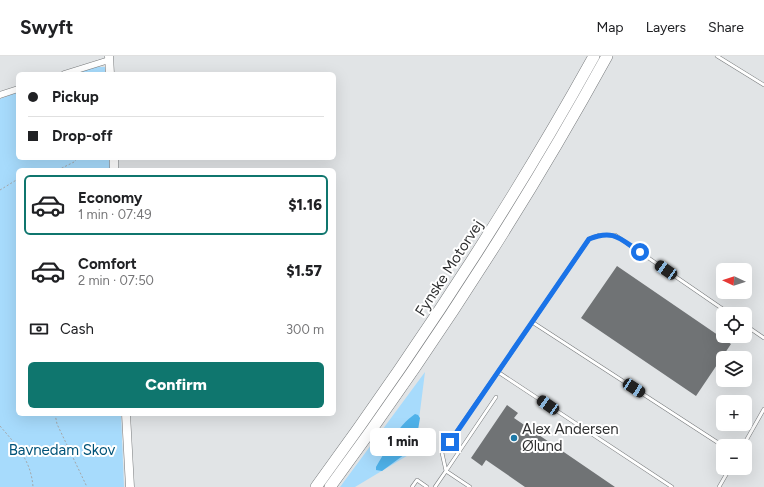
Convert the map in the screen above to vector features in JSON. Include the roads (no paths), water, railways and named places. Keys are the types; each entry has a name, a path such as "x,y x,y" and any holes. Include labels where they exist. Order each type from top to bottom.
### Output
{"highway":[{"name":"Fynske Motorvej","path":"316,487 388,387 463,274 513,195 594,56"},
{"name":"Fynske Motorvej","path":"330,487 397,394 481,267 522,201 607,56"}],"street":[{"path":"70,72 109,58 110,72"},
{"path":"0,95 16,90"},
{"path":"126,416 130,487"}],"lane":[{"path":"717,56 764,85"},
{"path":"470,487 446,471 442,453 589,239 600,235 614,235 720,307"},
{"path":"532,322 716,441"},
{"path":"752,330 764,338"},
{"path":"498,372 672,487"},
{"path":"435,487 496,397"},
{"path":"747,439 764,409"},
{"path":"719,487 726,475"},
{"path":"412,487 417,480 427,487"}],"place":[{"name":"Alex Andersen Ølund","path":"514,438"}],"park label":[{"name":"Bavnedam Skov","path":"62,450"}]}
